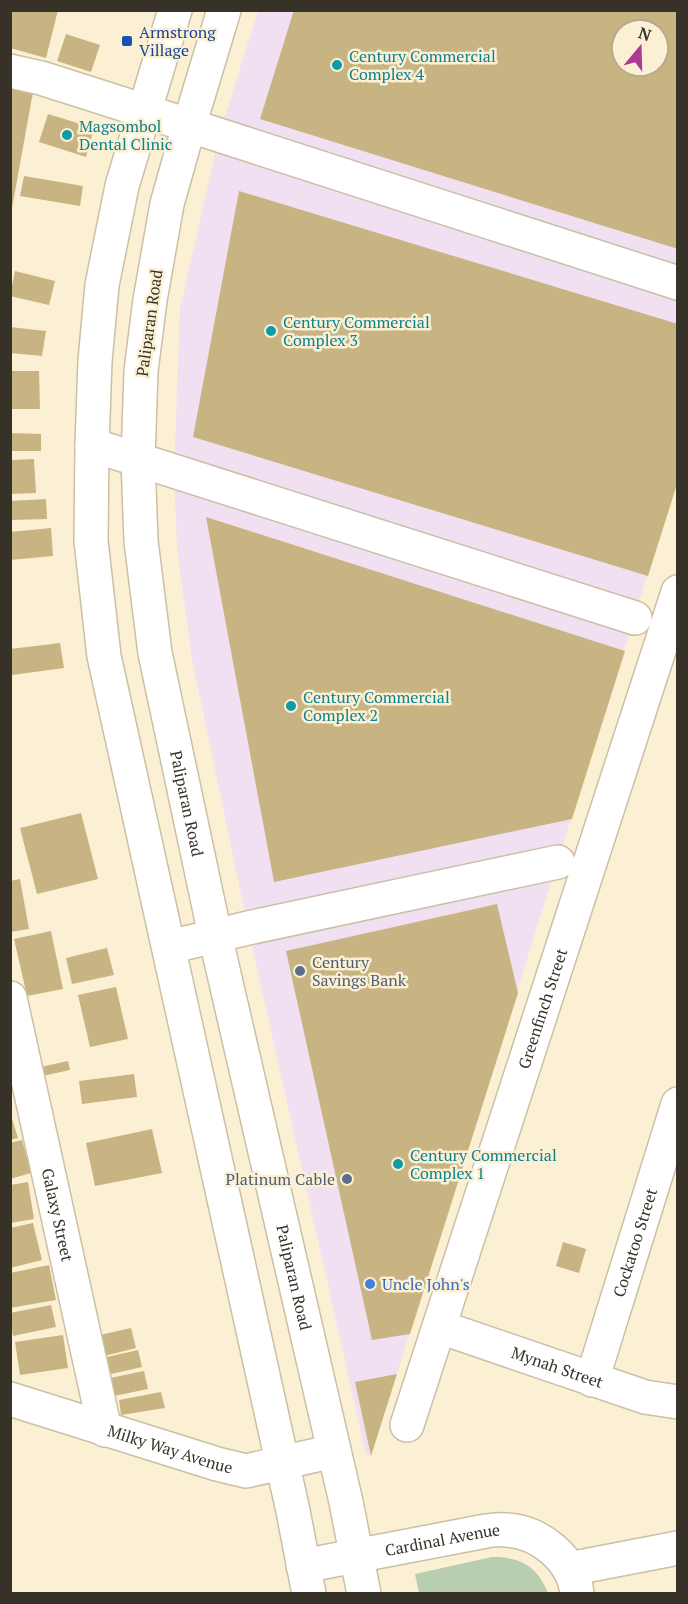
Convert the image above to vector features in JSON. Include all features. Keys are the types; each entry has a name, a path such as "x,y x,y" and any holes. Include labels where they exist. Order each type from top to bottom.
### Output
{"main road":[{"path":"176,10 143,111 122,186 102,285 95,361 91,541 105,656 306,1580"},
{"name":"Paliparan Road","path":"224,10 167,204 150,300 141,371 138,459 141,542 155,653 215,935 334,1451 364,1593"},
{"path":"10,71 41,78 678,283"},
{"path":"92,445 635,618"},
{"name":"Greenfinch Street","path":"407,1425 678,592"},
{"path":"169,947 215,935 558,862"},
{"name":"Galaxy Street","path":"10,998 105,1430"},
{"name":"Cockatoo Street","path":"592,1380 678,1104"},
{"name":"Mynah Street","path":"440,1327 645,1397 678,1402"},
{"name":"Milky Way Avenue","path":"10,1399 217,1464 246,1470 334,1451"},
{"name":"Cardinal Avenue","path":"306,1580 356,1556 486,1531 506,1530 525,1534 543,1542 558,1554 573,1581 678,1548"}],"shaded area":[{"path":"258,11 677,11 677,481 371,1456 366,1455 248,928 192,659 177,549 174,471 180,309 219,136"}],"green space":[{"path":"492,1557 520,1561 527,1565 539,1576 548,1593 419,1593 415,1574"}],"building":[{"path":"10,10 58,10 46,58 10,48"},
{"path":"294,10 678,10 678,249 260,119"},
{"path":"66,34 100,45 91,72 57,61"},
{"path":"10,88 33,92 12,208 10,208"},
{"name":"Magsombol Dental Clinic","path":"48,114 94,128 86,157 39,142"},
{"path":"24,176 83,186 80,206 20,196"},
{"path":"239,191 678,324 678,481 648,576 193,437"},
{"path":"15,271 55,281 49,305 10,296"},
{"path":"10,327 46,331 42,356 10,353"},
{"path":"10,371 39,371 40,409 10,409"},
{"path":"10,433 41,434 41,451 10,451"},
{"path":"34,459 36,493 10,494 10,460"},
{"path":"46,499 47,519 10,520 10,501"},
{"path":"206,517 625,651 572,819 274,882"},
{"path":"51,528 53,556 10,560 10,532"},
{"path":"60,643 64,668 12,675 10,649"},
{"path":"81,813 98,879 37,894 20,828"},
{"path":"20,879 29,929 10,932 10,881"},
{"name":"Century Commercial Complex 1","path":"497,904 518,993 410,1334 372,1340 286,951"},
{"path":"51,931 63,989 27,996 14,939"},
{"path":"107,948 114,975 72,984 66,958"},
{"path":"116,987 128,1039 90,1047 78,995"},
{"path":"68,1061 70,1070 38,1077 36,1068"},
{"path":"134,1074 137,1097 82,1104 79,1081"},
{"path":"10,1112 18,1138 10,1140"},
{"path":"152,1129 162,1173 95,1186 86,1143"},
{"path":"22,1140 31,1173 10,1179 10,1143"},
{"path":"28,1182 34,1219 10,1223 10,1185"},
{"path":"33,1223 42,1260 10,1268 10,1228"},
{"path":"563,1242 586,1249 579,1273 556,1266"},
{"path":"49,1265 56,1300 10,1308 10,1273"},
{"path":"51,1305 56,1327 13,1336 10,1313"},
{"path":"131,1328 136,1348 104,1356 100,1335"},
{"path":"63,1335 68,1368 20,1375 15,1342"},
{"path":"138,1350 142,1367 111,1374 107,1357"},
{"path":"144,1371 148,1389 114,1396 110,1378"},
{"path":"397,1374 371,1456 355,1382"},
{"path":"161,1392 165,1408 121,1415 119,1400"}],"place":[{"name":"Armstrong Village","path":"127,41"},
{"name":"Century Commercial Complex 4","path":"337,65"},
{"name":"Magsombol Dental Clinic","path":"67,135"},
{"name":"Century Commercial Complex 3","path":"271,331"},
{"name":"Century Commercial Complex 2","path":"291,706"},
{"name":"Century Savings Bank","path":"300,971"},
{"name":"Century Commercial Complex 1","path":"398,1164"},
{"name":"Platinum Cable","path":"347,1179"},
{"name":"Uncle John's","path":"370,1284"}]}
